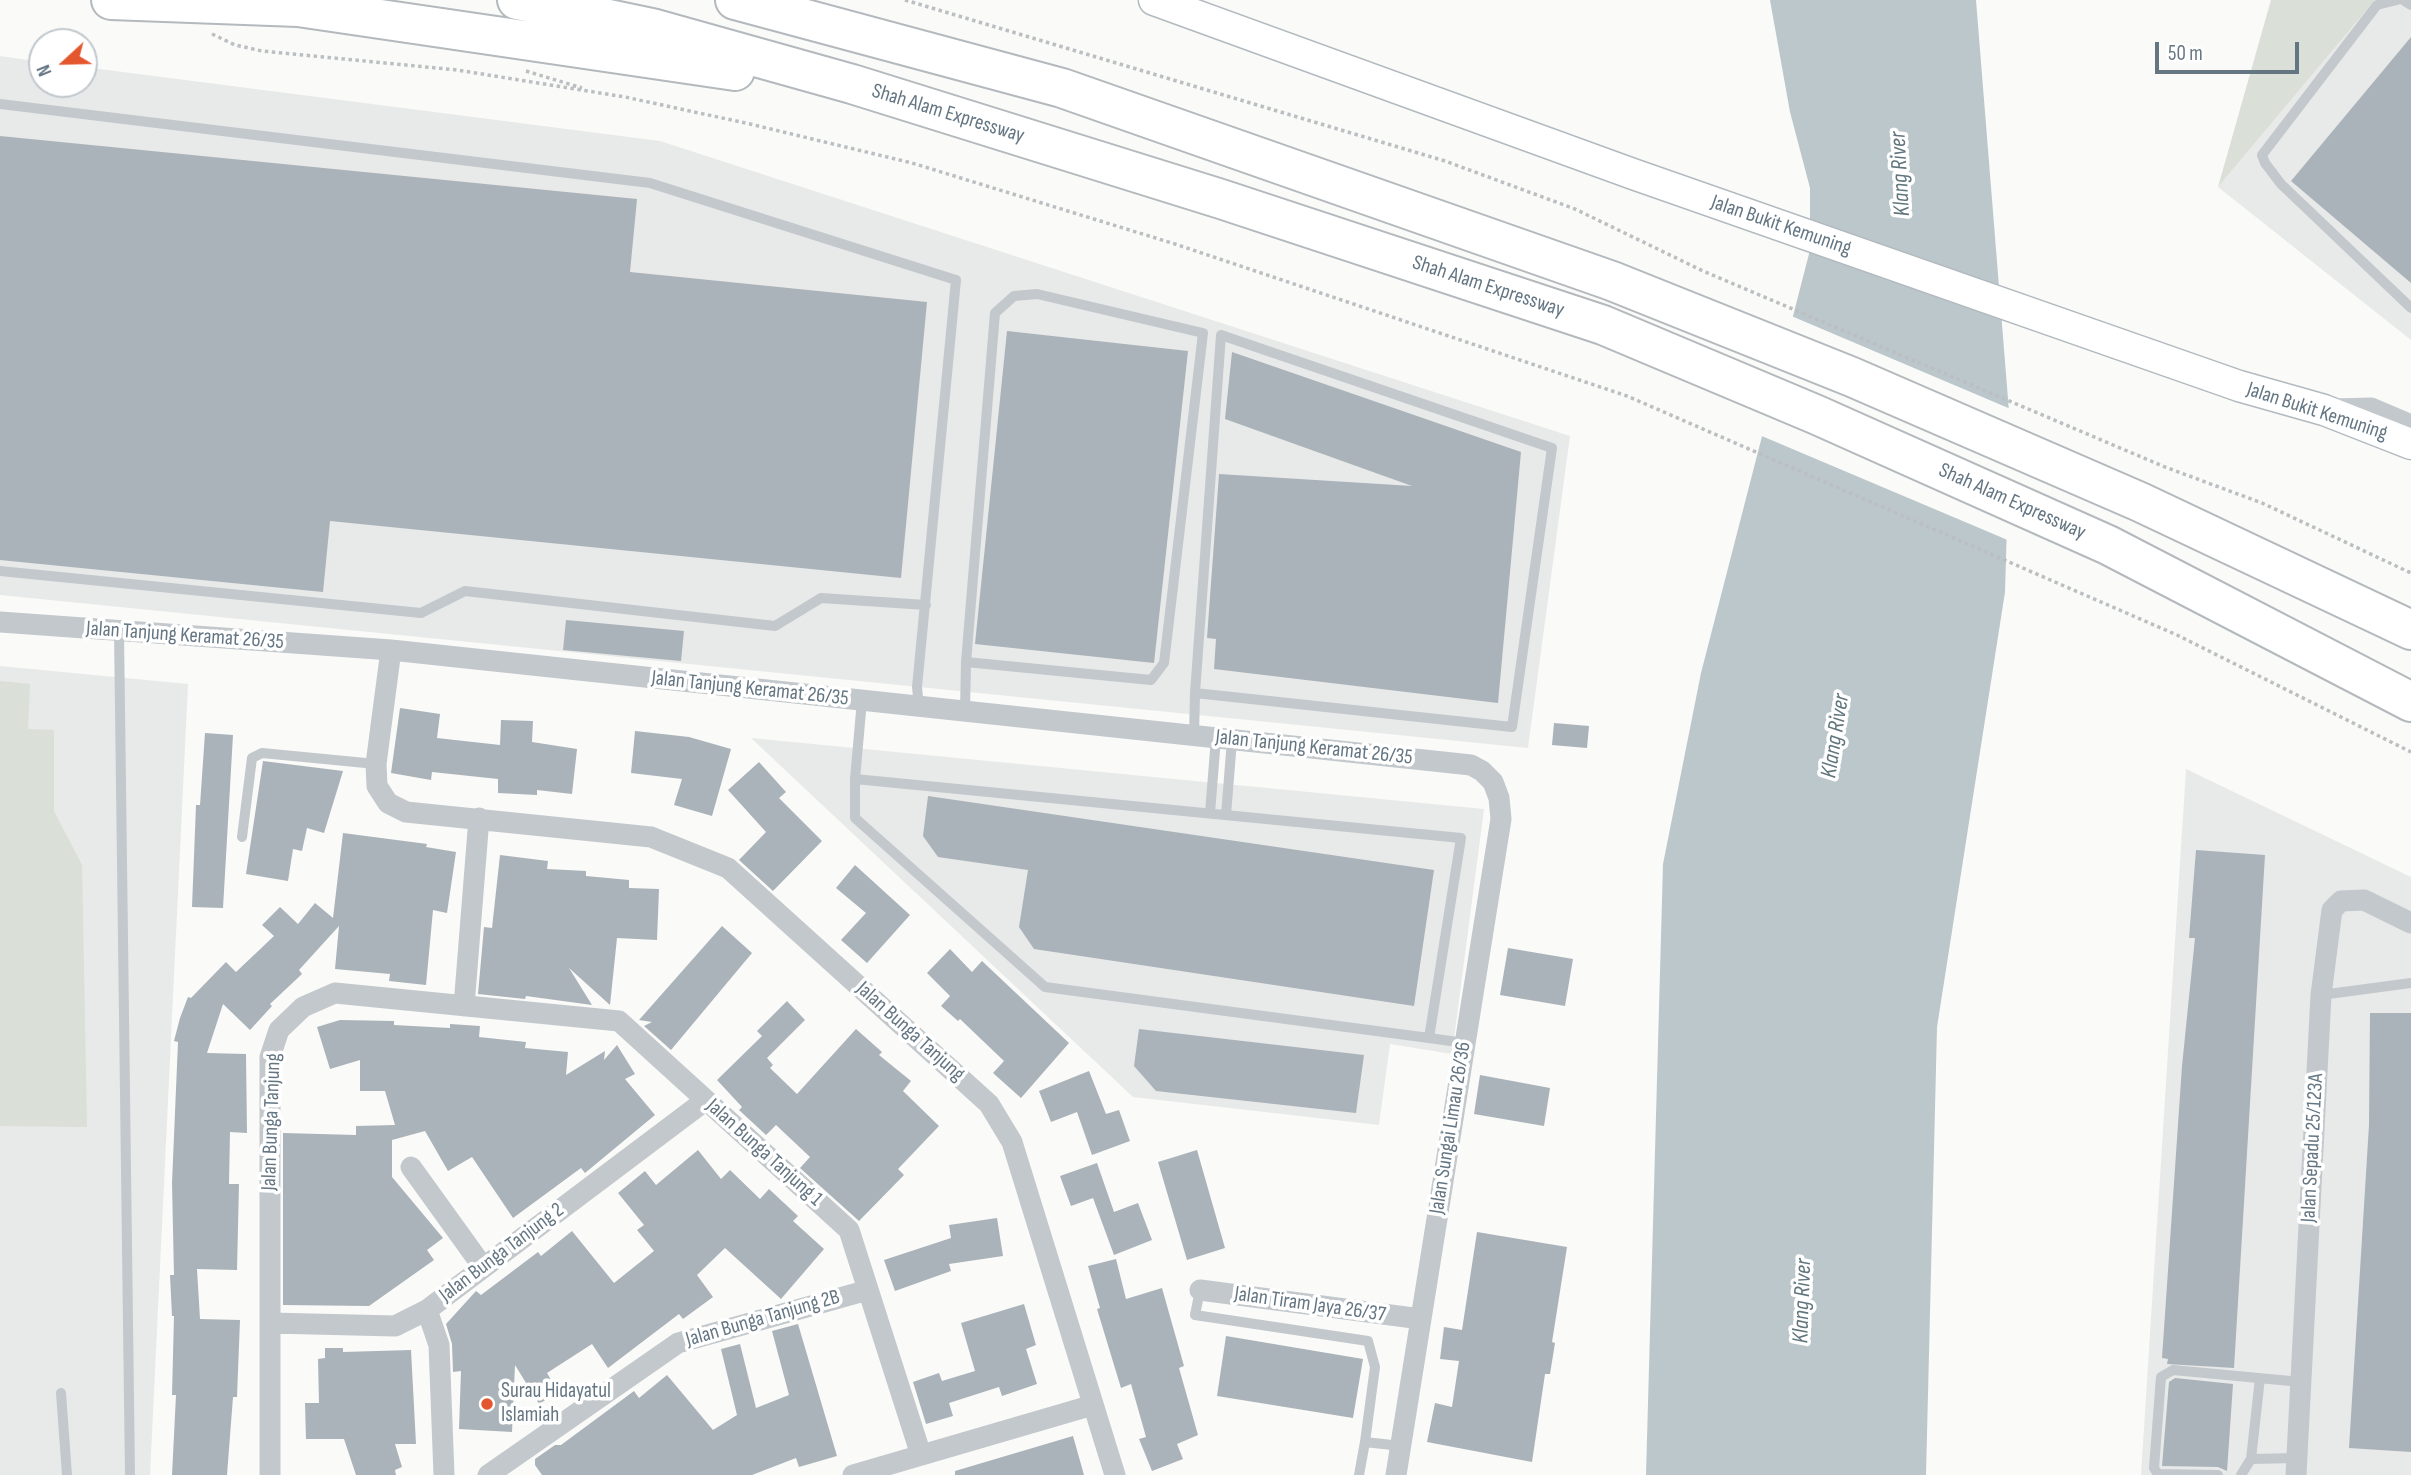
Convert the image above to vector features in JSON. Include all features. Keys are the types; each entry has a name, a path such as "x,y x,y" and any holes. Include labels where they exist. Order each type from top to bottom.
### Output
{"highway":[{"path":"111,0 298,7 664,63 852,85"},
{"name":"Shah Alam Expressway","path":"517,0 652,28 852,85 1221,199 1603,325 1817,415 2108,545 2411,702"},
{"path":"735,0 1062,88 1612,281 1852,377 2140,502 2411,630"}],"main road":[{"name":"Jalan Bukit Kemuning","path":"1154,0 1633,174 2239,386 2325,410 2411,444"}],"street":[{"path":"2325,410 2371,408 2411,425"},
{"name":"Jalan Tanjung Keramat 26/35","path":"0,622 391,650 1471,765 1493,782"},
{"name":"Jalan Bunga Tanjung","path":"391,650 376,764 377,786 388,803 407,812 650,837 728,868 989,1104 1012,1142 1115,1475"},
{"name":"Jalan Sungai Limau 26/36","path":"1396,1475 1501,819 1499,798 1493,782"},
{"path":"464,1006 479,818"},
{"name":"Jalan Sepadu 25/123A","path":"2296,1467 2321,995 2332,910 2341,901 2364,900 2411,923"},
{"name":"Jalan Bunga Tanjung","path":"270,1475 270,1057 279,1030 303,1007 335,993 464,1006"},
{"name":"Jalan Bunga Tanjung 1","path":"464,1006 619,1021 849,1230 921,1455"},
{"name":"Jalan Bunga Tanjung 2","path":"270,1323 395,1326 427,1310 706,1100"},
{"path":"411,1167 483,1267"},
{"name":"Jalan Bunga Tanjung 2B","path":"488,1475 678,1343 868,1290"},
{"name":"Jalan Tiram Jaya 26/37","path":"1200,1290 1421,1319"},
{"path":"427,1310 439,1345 444,1475"},
{"path":"853,1475 1093,1405"}],"lane":[{"path":"2396,0 2378,5 2262,155 2264,163 2281,184 2409,302"},
{"path":"2403,0 2411,5"},
{"path":"0,104 650,183 956,279 917,687 919,706"},
{"path":"965,712 966,662 995,313 1014,296 1037,295 1202,333 1164,663 1150,680 966,662"},
{"path":"1194,736 1195,693 1222,335 1552,448 1512,727 1195,693"},
{"path":"0,571 421,613 465,591 775,625 821,598 926,605"},
{"path":"119,632 130,1475"},
{"path":"862,701 855,779 855,818 1045,987 1465,1043"},
{"path":"1210,813 1224,739"},
{"path":"1224,739 1226,814"},
{"path":"242,837 252,758 262,753 376,764"},
{"path":"855,779 1461,838 1429,1038"},
{"path":"2321,995 2411,983"},
{"path":"1200,1290 1195,1315 1368,1342 1374,1367 1359,1475"},
{"path":"2217,1475 2158,1474 2154,1468 2161,1377 2173,1370 2301,1382"},
{"path":"2241,1475 2251,1459 2260,1378"},
{"path":"61,1393 67,1475"},
{"path":"1365,1442 1401,1446"},
{"path":"2251,1459 2296,1467"}],"path":[{"path":"905,0 1179,79 1445,161 1576,209 1703,271 2130,452 2262,503 2411,573"},
{"path":"207,32 235,45 262,51 457,70 625,97 912,163 1224,260 1627,396 2177,635 2411,752"}],"shaded area":[{"path":"2271,0 2375,0 2218,187"},
{"path":"2375,0 2411,0 2411,340 2218,187"},
{"path":"0,56 28,60 28,98 98,98 98,69 660,141 1570,436 1528,748 0,595"},
{"path":"0,666 188,684 150,1475 0,1475"},
{"path":"0,681 30,684 28,729 54,730 54,811 82,865 87,1127 0,1126"},
{"path":"751,738 1484,809 1452,1054 1390,1044 1379,1125 1133,1097"},
{"path":"2186,769 2411,877 2411,1475 2141,1475"}],"water":[{"name":"Klang River","path":"1770,0 1976,0 2010,424 2005,592 1937,1027 1926,1475 1646,1475 1663,864 1701,673 1810,250 1810,188 1790,112"}],"pier":[{"path":"1789,315 2013,410 2010,541 1757,434"}],"building":[{"path":"2411,37 2411,283 2291,181"},
{"path":"0,136 637,199 630,272 927,302 901,578 330,521 323,592 0,560"},
{"path":"1007,331 1188,351 1154,663 975,644"},
{"path":"1232,352 1521,452 1498,703 1214,669 1216,639 1207,638 1219,474 1412,486 1225,419"},
{"path":"566,620 684,631 681,661 563,650"},
{"path":"400,708 440,714 437,738 500,745 501,720 533,721 532,742 577,749 572,794 537,790 537,795 498,793 498,779 432,772 431,780 391,773"},
{"path":"1554,723 1589,726 1587,748 1552,745"},
{"path":"635,731 689,737 731,749 712,816 674,805 682,779 631,773"},
{"path":"205,733 233,735 223,908 192,907 196,805 200,805"},
{"path":"263,761 343,771 324,833 307,828 302,851 293,849 288,881 246,874"},
{"path":"759,762 786,792 779,798 822,841 773,891 739,860 766,832 728,790"},
{"path":"928,796 1434,870 1414,1006 1034,949 1019,927 1028,870 938,857 923,836"},
{"path":"343,833 427,844 426,847 456,852 447,913 433,910 426,985 389,981 390,974 335,969 339,926 299,970 302,974 270,1004 272,1006 250,1030 223,1004 207,1053 246,1054 247,1133 230,1132 229,1184 239,1184 237,1270 197,1269 200,1319 240,1320 237,1397 233,1397 227,1475 172,1475 176,1395 172,1395 174,1316 170,1275 174,1275 172,1183 178,1042 174,1041 180,1018 188,997 191,998 226,962 236,972 274,936 262,925 280,907 298,924 315,903 333,918"},
{"path":"2196,850 2265,855 2234,1368 2167,1364 2168,1359 2162,1358 2182,1066 2195,938 2189,938"},
{"path":"500,855 548,861 547,869 586,871 586,876 629,880 629,888 659,889 657,940 617,938 610,1005 569,968 592,1005 526,996 525,999 478,994 484,927 492,928"},
{"path":"855,865 910,915 867,963 841,940 866,913 836,888"},
{"path":"722,926 752,953 671,1050 644,1026 652,1022 639,1020"},
{"path":"1508,948 1573,959 1565,1006 1500,995"},
{"path":"950,949 972,972 982,961 1069,1043 1021,1098 993,1073 1004,1061 960,1019 958,1021 941,1006 950,996 927,973"},
{"path":"787,1001 805,1020 767,1058 773,1065 770,1068 797,1094 856,1029 882,1052 879,1055 911,1081 903,1091 939,1126 898,1169 904,1175 859,1221 800,1168 810,1157 776,1125 766,1135 739,1110 742,1107 717,1080 762,1036 757,1031"},
{"path":"2370,1013 2411,1013 2411,1452 2349,1448 2369,1125"},
{"path":"340,1020 394,1021 394,1025 450,1028 450,1024 480,1026 479,1037 526,1042 525,1048 568,1052 566,1075 605,1051 604,1060 617,1045 635,1074 625,1079 655,1115 585,1173 581,1168 513,1218 472,1157 448,1171 425,1131 392,1140 392,1177 443,1238 427,1250 434,1260 369,1306 283,1305 283,1133 356,1135 356,1126 395,1125 385,1091 360,1091 360,1060 330,1069 317,1027"},
{"path":"1139,1029 1364,1055 1356,1113 1156,1091 1134,1066"},
{"path":"1089,1071 1106,1114 1119,1110 1130,1141 1092,1155 1077,1112 1051,1122 1039,1091"},
{"path":"1480,1075 1550,1088 1544,1126 1474,1114"},
{"path":"698,1150 721,1179 730,1170 760,1199 769,1189 798,1216 793,1221 824,1249 781,1299 725,1248 697,1275 713,1297 683,1319 679,1314 608,1368 592,1344 547,1373 558,1392 539,1404 515,1365 512,1432 459,1429 461,1371 453,1372 452,1344 446,1324 476,1291 481,1295 538,1252 541,1256 572,1231 614,1283 654,1251 637,1230 644,1225 618,1193 645,1171 656,1185"},
{"path":"1197,1150 1225,1248 1187,1260 1158,1162"},
{"path":"1097,1163 1114,1212 1138,1203 1152,1240 1114,1255 1093,1198 1071,1206 1060,1176"},
{"path":"997,1218 1003,1256 949,1264 951,1271 895,1291 884,1260 951,1238 949,1225"},
{"path":"1477,1232 1567,1247 1552,1342 1555,1343 1550,1374 1545,1374 1532,1462 1427,1442 1435,1403 1452,1407 1459,1361 1440,1359 1444,1327 1462,1330"},
{"path":"1116,1259 1126,1299 1162,1288 1184,1366 1179,1368 1198,1435 1177,1444 1183,1459 1152,1471 1139,1439 1146,1437 1131,1384 1121,1388 1097,1309 1100,1308 1088,1266"},
{"path":"1024,1304 1036,1345 1026,1349 1037,1384 1002,1396 999,1387 949,1403 953,1416 926,1424 913,1382 939,1373 942,1381 975,1371 961,1323"},
{"path":"798,1324 837,1456 799,1467 796,1458 752,1475 542,1475 535,1465 535,1459 555,1445 561,1445 634,1391 639,1398 667,1375 713,1430 737,1415 721,1349 740,1344 756,1408 789,1395 772,1331"},
{"path":"1226,1336 1363,1359 1353,1418 1217,1396"},
{"path":"325,1348 343,1348 343,1352 411,1350 416,1444 395,1444 402,1467 395,1470 396,1475 356,1475 344,1439 306,1439 305,1403 319,1403 318,1359 325,1358"},
{"path":"2175,1378 2233,1384 2227,1471 2218,1467 2162,1466 2169,1382"},
{"path":"1073,1436 1084,1475 955,1475 955,1471"}],"place":[{"name":"Surau Hidayatul Islamiah","path":"487,1404"}]}
